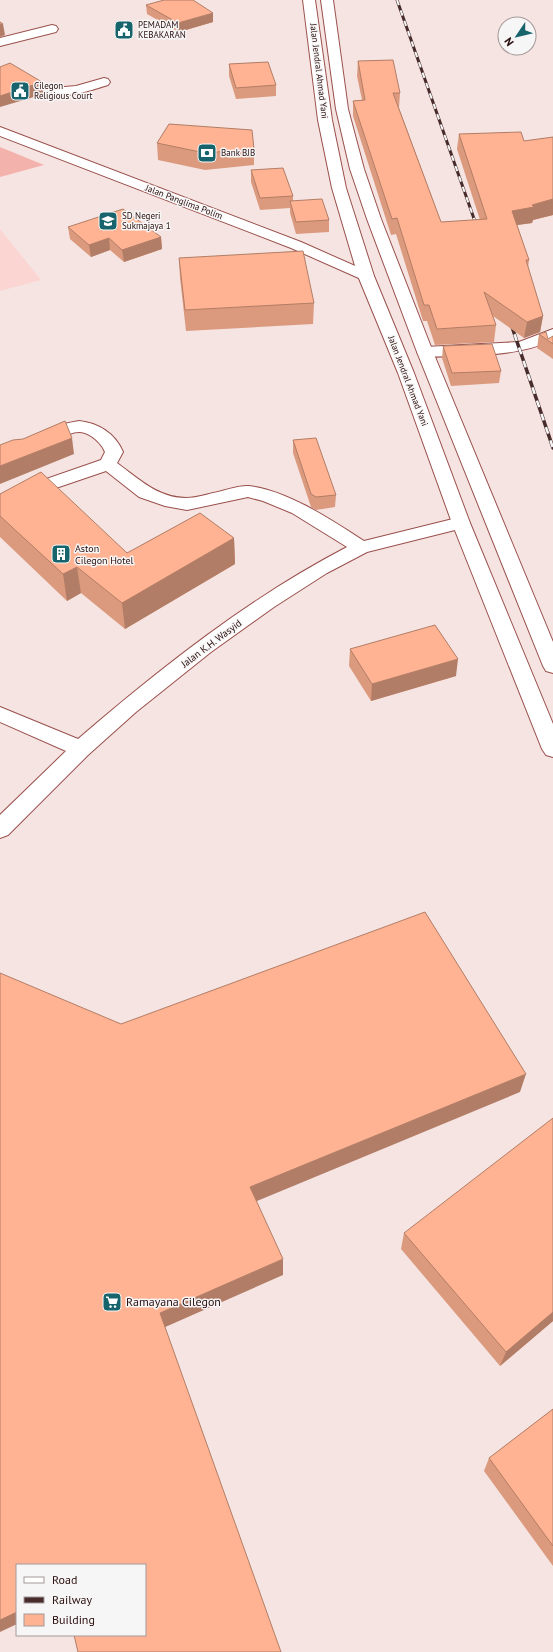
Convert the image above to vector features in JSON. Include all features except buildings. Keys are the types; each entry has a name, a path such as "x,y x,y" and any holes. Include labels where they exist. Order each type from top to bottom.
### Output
{"main road":[{"name":"Jalan Jendral Ahmad Yani","path":"310,0 325,120 339,188 366,276 406,373 461,523 553,749"},
{"name":"Jalan Jendral Ahmad Yani","path":"327,0 342,109 357,169 374,219 425,352 553,666"},
{"path":"0,42 52,29"},
{"path":"57,91 77,90 104,82"},
{"name":"Jalan Panglima Polim","path":"0,131 296,245 366,276"},
{"path":"425,352 519,346 531,344 553,334"},
{"path":"0,500 108,464 114,452 111,444 88,426 69,428 26,447"},
{"path":"108,464 145,493 165,500 187,504 248,491 269,497 298,509 328,526 361,548"},
{"name":"Jalan K.H. Wasyid","path":"0,829 81,749 129,707 204,647 268,602 320,569 361,548 461,523"},
{"path":"0,714 81,749"}],"shaded area":[{"path":"0,147 44,165 0,177"},
{"path":"0,229 41,280 0,291"}],"railway":[{"path":"397,0 478,230"},
{"path":"510,321 553,448"}],"place":[{"name":"PEMADAM KEBAKARAN","path":"124,30"},
{"name":"Cilegon Religious Court","path":"20,91"},
{"name":"Bank BJB","path":"207,153"},
{"name":"SD Negeri Sukmajaya 1","path":"108,221"},
{"name":"Aston Cilegon Hotel","path":"61,554"},
{"name":"Ramayana Cilegon","path":"112,1302"}]}
